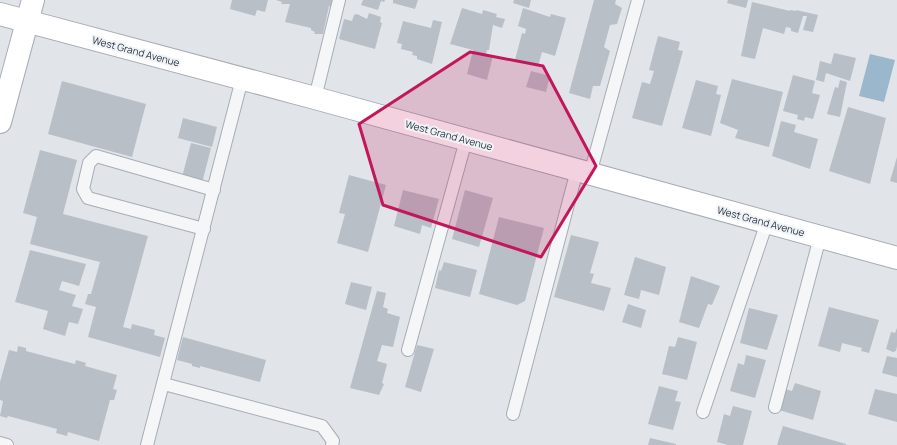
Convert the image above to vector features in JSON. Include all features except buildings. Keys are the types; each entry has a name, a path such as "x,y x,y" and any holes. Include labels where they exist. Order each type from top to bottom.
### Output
{"street":[{"path":"0,122 33,0"},
{"name":"West Grand Avenue","path":"0,14 315,98 897,258"}],"lane":[{"path":"315,98 339,0"},
{"path":"513,414 583,172 638,0"},
{"path":"147,445 242,79"},
{"path":"408,350 466,140"},
{"path":"204,230 88,198 83,189 89,162 96,156 214,190"},
{"path":"704,412 767,222"},
{"path":"775,408 820,237"},
{"path":"164,384 322,426 333,441 332,445"},
{"path":"0,443 7,445"}],"highlighted area":[{"path":"470,52 543,66 596,166 541,257 383,205 359,124"}],"water":[{"path":"870,54 895,60 884,102 859,96"}]}
